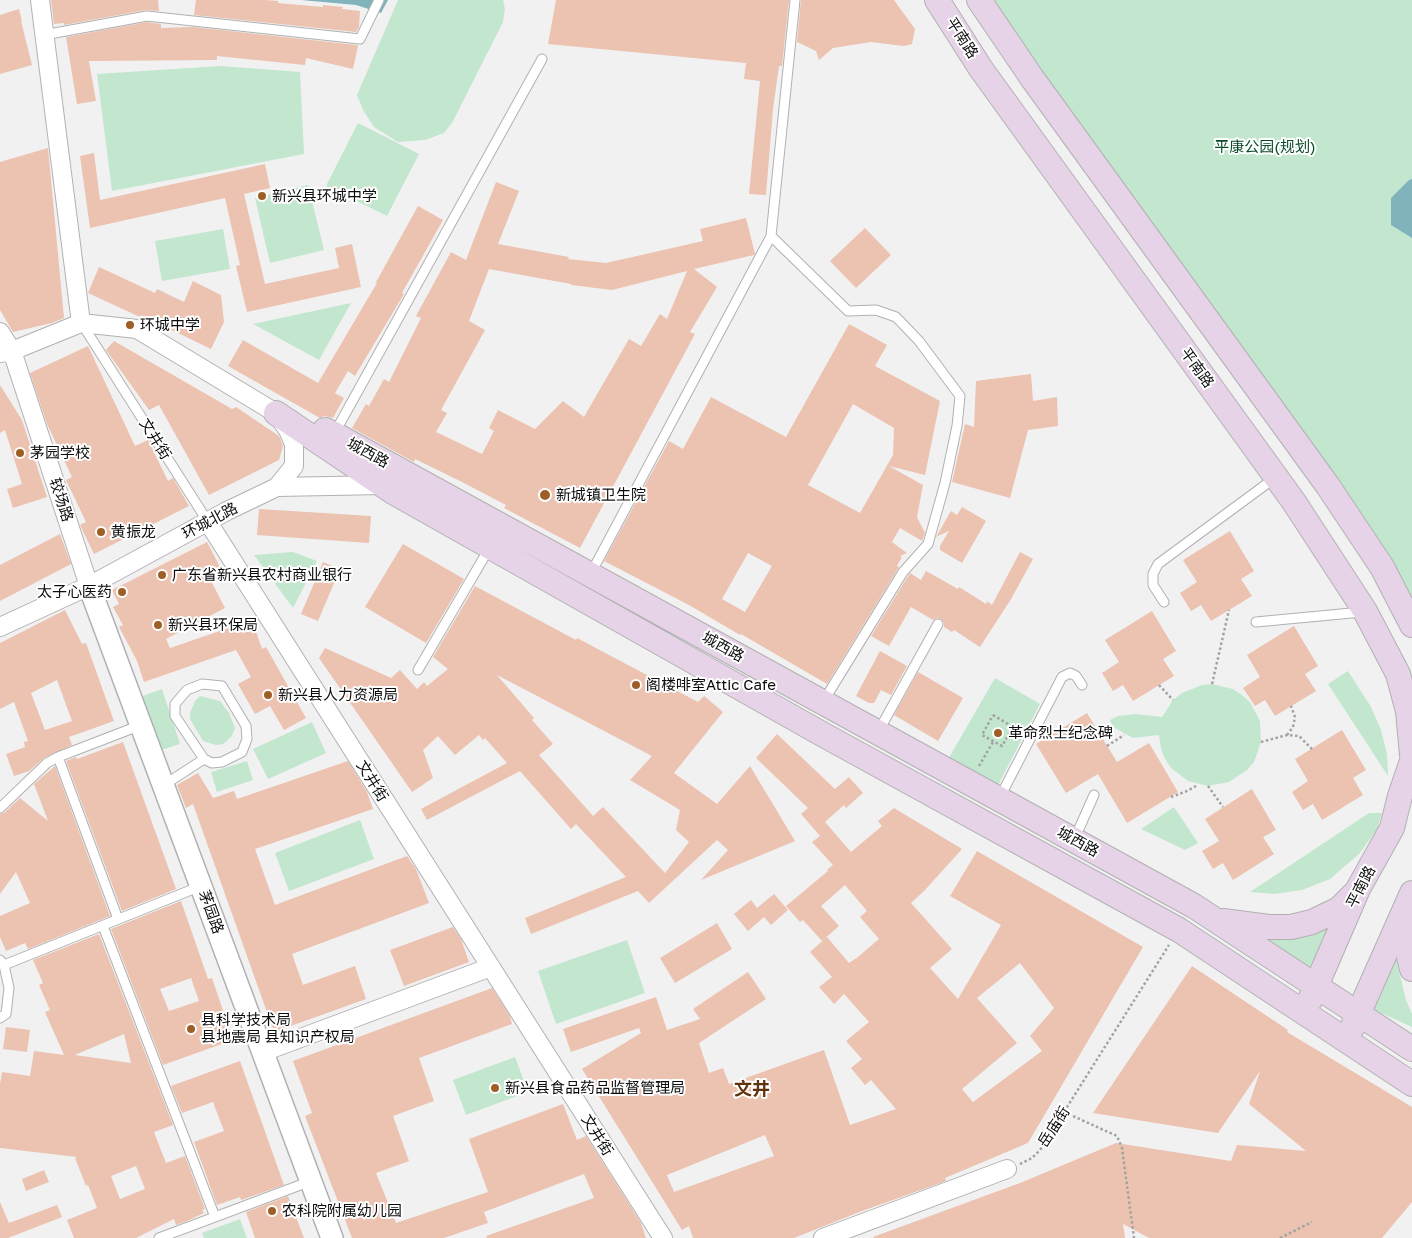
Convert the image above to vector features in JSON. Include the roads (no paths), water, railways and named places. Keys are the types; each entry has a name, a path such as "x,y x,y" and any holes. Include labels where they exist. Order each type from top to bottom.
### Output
{"main road":[{"name":"平南路","path":"937,0 981,69 1294,502 1365,611 1398,674 1408,711 1412,755"},
{"path":"979,0 1032,78 1328,486 1382,567 1412,625"},
{"path":"276,412 393,492 822,734 1179,930 1412,1084"},
{"name":"城西路","path":"276,412 334,434 1194,906 1412,1049"},
{"name":"平南路","path":"1304,1013 1358,889 1392,828 1412,761"},
{"path":"1213,918 1236,924 1291,927 1312,922 1339,909 1358,889"},
{"path":"1347,1041 1412,894"},
{"path":"1412,904 1406,926 1412,969"}],"street":[{"path":"40,0 82,323"},
{"name":"城西路","path":"6,352 82,323 137,329 276,412"},
{"name":"较场路","path":"0,332 89,586"},
{"path":"276,412 288,430 294,444 294,466 277,487"},
{"name":"环城北路","path":"0,627 89,586 277,487 371,485 409,486 436,490"},
{"name":"文井街","path":"208,522 663,1238"},
{"name":"茅园路","path":"89,586 332,1238"},
{"path":"263,1052 491,967"},
{"path":"822,1238 1007,1169"}],"lane":[{"path":"44,35 147,16 360,39 379,0"},
{"path":"590,575 771,236 794,0"},
{"path":"334,434 542,59"},
{"path":"771,236 848,311 876,310 896,317 919,341 960,396 957,426 945,483 928,544 903,572 823,702"},
{"name":"文井街","path":"82,323 208,522"},
{"path":"1164,602 1154,585 1153,574 1158,564 1276,477"},
{"path":"418,670 490,546"},
{"path":"1256,622 1365,611"},
{"path":"878,733 938,624"},
{"path":"999,799 1062,677 1070,673 1076,676 1082,685"},
{"path":"202,684 222,686 246,726 247,739 242,752 233,757 222,762 212,763 204,759 176,716 175,704 187,690 202,684"},
{"path":"0,808 47,763 141,725"},
{"path":"58,757 118,919"},
{"path":"164,786 204,759"},
{"path":"1074,840 1094,795"},
{"path":"0,1018 6,1014 9,988 2,962 103,926 201,886"},
{"path":"103,926 214,1217"},
{"path":"160,1238 311,1180"}],"water":[{"path":"301,0 388,0 381,13 356,5"},
{"path":"1412,179 1412,238 1391,225 1391,198"}],"place":[{"name":"新兴县环城中学","path":"262,196"},
{"name":"环城中学","path":"130,325"},
{"name":"茅园学校","path":"20,453"},
{"name":"新城镇卫生院","path":"545,495"},
{"name":"黄振龙","path":"101,532"},
{"name":"广东省新兴县农村商业银行","path":"162,575"},
{"name":"太子心医药","path":"122,592"},
{"name":"新兴县环保局","path":"158,625"},
{"name":"阁楼啡室Attic Cafe","path":"636,685"},
{"name":"新兴县人力资源局","path":"268,695"},
{"name":"革命烈士纪念碑","path":"998,733"},
{"name":"县科学技术局 县地震局 县知识产权局","path":"191,1029"},
{"name":"新兴县食品药品监督管理局","path":"495,1088"},
{"name":"农科院附属幼儿园","path":"272,1211"}],"district":[{"name":"文井","path":"752,1089"}],"park label":[{"name":"平康公园(规划)","path":"1265,147"}]}
